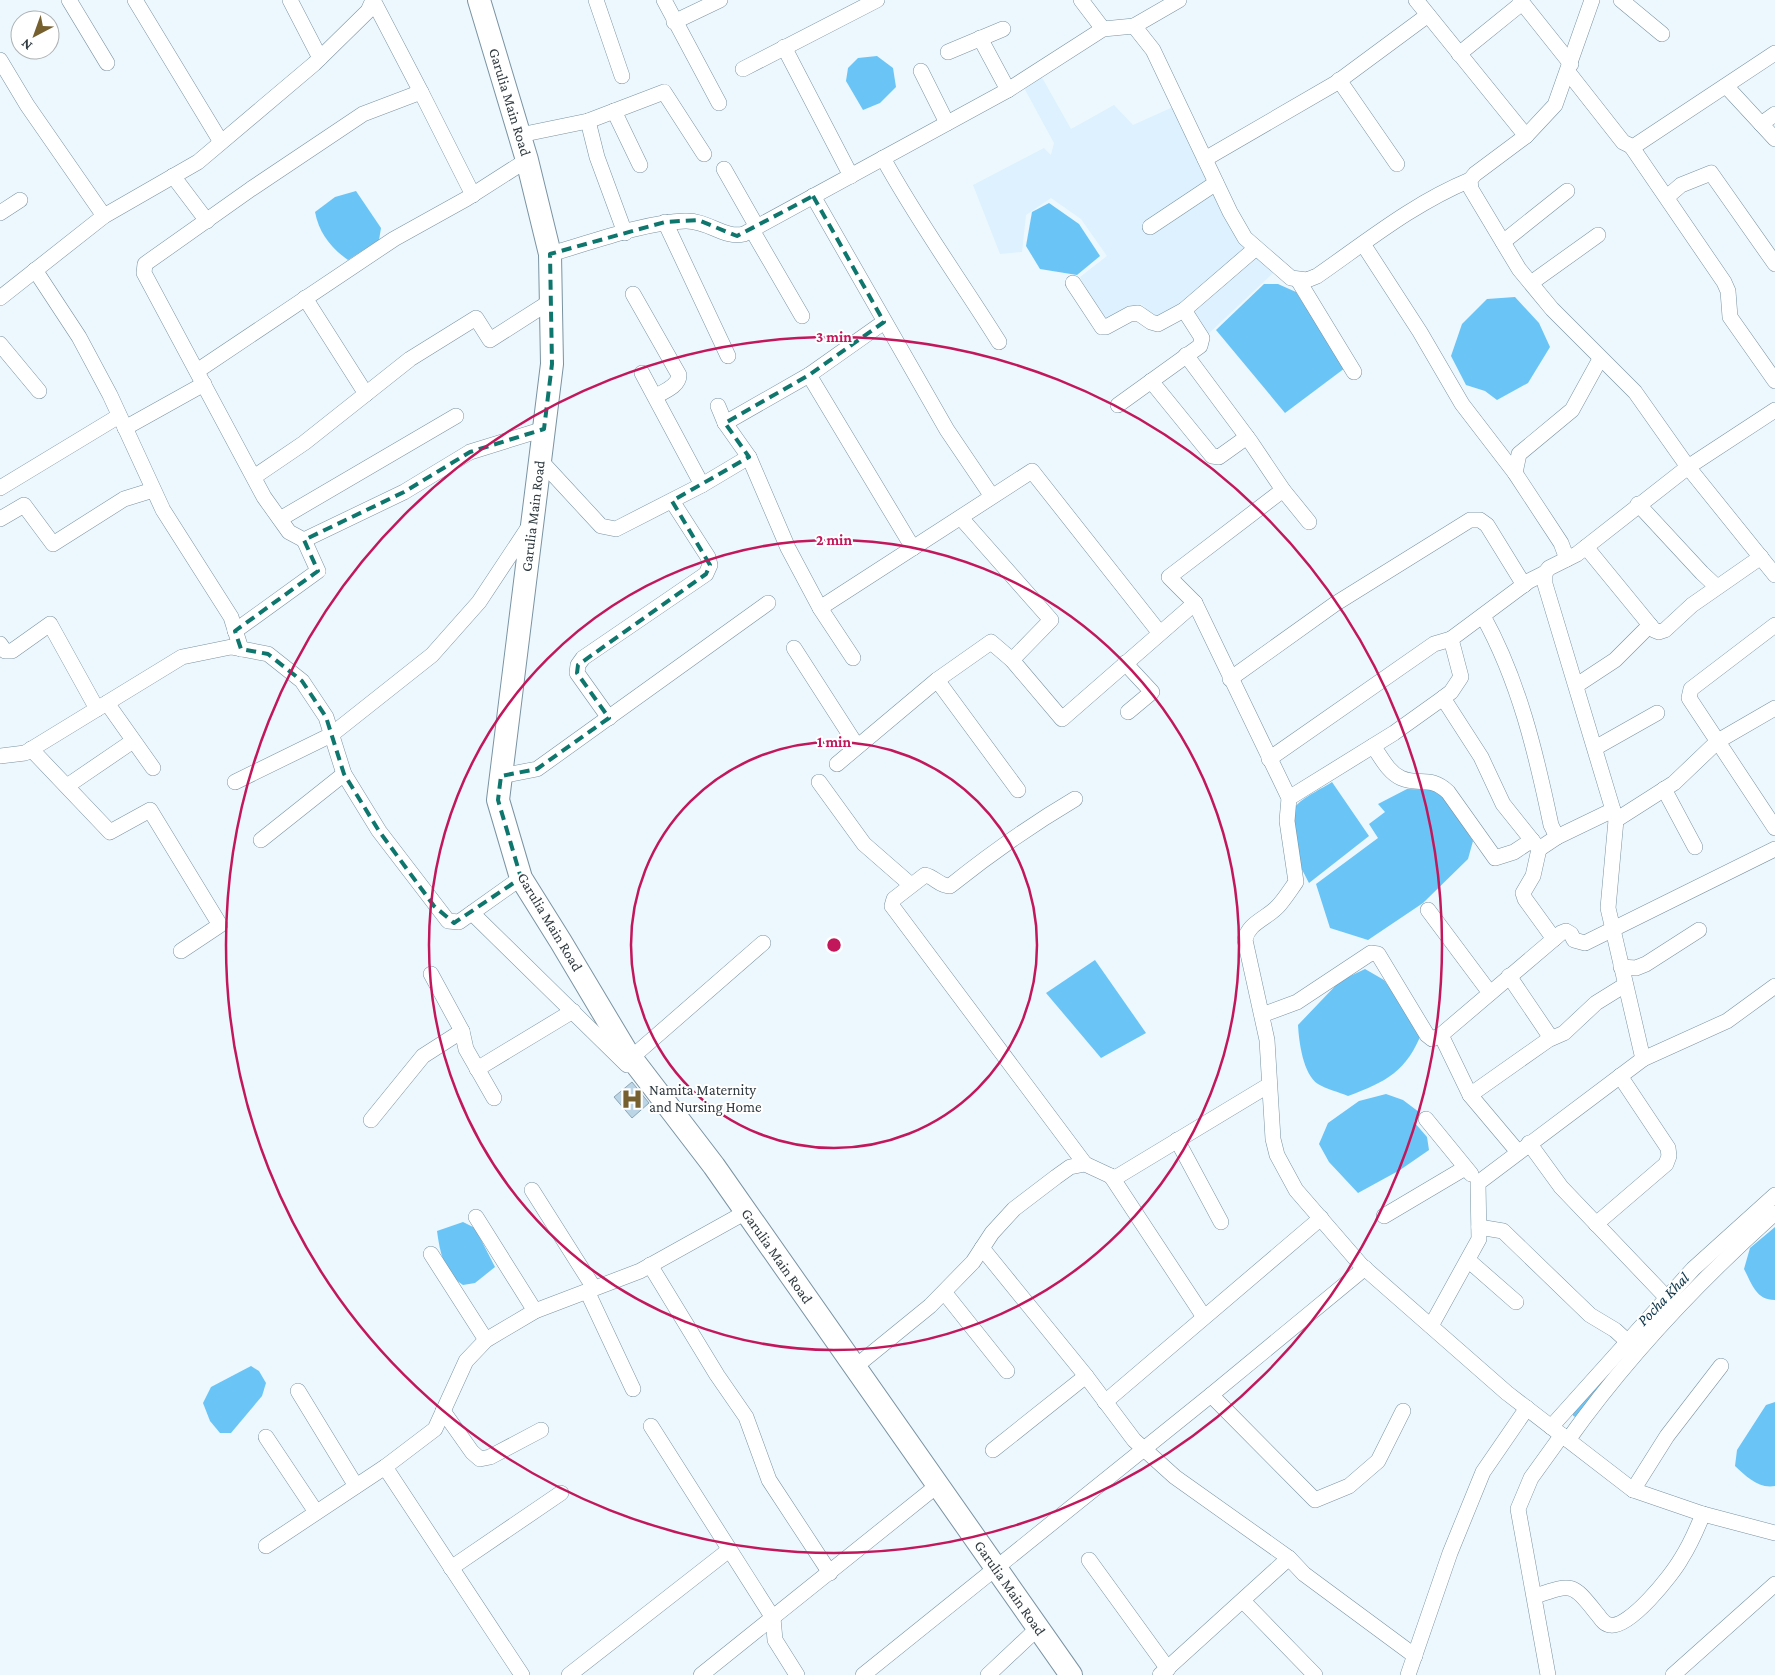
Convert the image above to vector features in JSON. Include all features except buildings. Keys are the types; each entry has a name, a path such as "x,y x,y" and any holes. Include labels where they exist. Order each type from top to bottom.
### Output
{"street":[{"path":"69,0 107,63"},
{"path":"135,0 222,142"},
{"path":"290,0 320,58"},
{"path":"0,298 104,216 198,162 320,58 368,11 373,0"},
{"path":"373,0 473,195"},
{"name":"Garulia Main Road","path":"479,0 527,160 550,254 552,364 498,800 521,878 637,1065 746,1212 1072,1675"},
{"path":"596,0 622,76"},
{"path":"664,0 674,22 719,103"},
{"path":"674,22 720,0"},
{"path":"743,69 877,0"},
{"path":"1081,0 1103,28"},
{"path":"550,254 665,222 698,220 737,236 1008,90 1103,28 1134,26 1179,0"},
{"path":"1416,0 1526,136"},
{"path":"1134,26 1154,50 1216,183 1245,238 1291,278 1298,280 1317,276 1448,189 1470,180 1526,136 1556,105 1592,0"},
{"path":"1621,0 1662,34"},
{"path":"1460,54 1521,1 1623,142 1631,146 1724,282 1728,291 1730,317 1775,381"},
{"path":"1205,159 1339,80 1428,15"},
{"path":"948,52 1002,29"},
{"path":"980,38 1008,90"},
{"path":"784,47 851,176"},
{"path":"1631,146 1636,145 1775,53"},
{"path":"0,60 26,105 104,216"},
{"path":"921,70 947,123"},
{"path":"1339,80 1397,164"},
{"path":"1726,86 1775,139"},
{"path":"235,631 318,571 304,540 289,532 254,477 144,273 145,264 363,114 421,92"},
{"path":"520,135 588,121 664,92 704,154"},
{"path":"614,111 640,166"},
{"path":"1762,124 1775,114"},
{"path":"588,121 597,157 625,233"},
{"path":"884,158 909,204 958,275 999,342"},
{"path":"0,488 200,378 305,298 394,239 473,195 527,160"},
{"path":"724,169 802,316"},
{"path":"1667,197 1681,185 1711,173 1775,264"},
{"path":"173,176 207,220"},
{"path":"1470,180 1471,189 1503,242 1531,283 1600,359 1635,392 1688,467 1775,575"},
{"path":"1150,227 1216,183"},
{"path":"1503,242 1567,191"},
{"path":"813,196 946,430 991,495"},
{"path":"0,213 20,200"},
{"path":"665,222 728,356"},
{"path":"1531,283 1598,235"},
{"path":"1363,244 1420,332 1462,404 1515,473 1561,543 1566,559"},
{"path":"1073,283 1102,327 1106,327 1130,314 1138,313 1151,322 1158,324 1184,310 1256,248"},
{"path":"35,270 79,337 122,422 163,510 231,617 241,649"},
{"path":"1298,280 1354,372"},
{"path":"633,294 679,375 679,380 675,384 656,396"},
{"path":"305,298 366,394"},
{"path":"254,477 304,443 410,359 476,318 490,340 551,301"},
{"path":"1118,405 1202,342 1184,310"},
{"path":"726,423 809,375 884,322"},
{"path":"0,344 39,391"},
{"path":"1186,355 1247,437 1282,490 1309,522"},
{"path":"1515,473 1519,454 1572,410 1600,359"},
{"path":"642,374 656,396 702,485"},
{"path":"809,375 914,548"},
{"path":"1151,381 1207,454 1219,457 1247,437"},
{"path":"718,406 726,423 748,457 788,548 820,608 854,658"},
{"path":"1269,759 1434,644 1451,639 1524,585 1586,547 1638,504 1688,467 1775,410"},
{"path":"280,519 456,416"},
{"path":"304,540 404,492 470,452 544,430"},
{"path":"540,460 601,526 616,529 702,485 748,457"},
{"path":"820,608 961,518 991,495 1032,471 1159,632"},
{"path":"0,519 24,505 53,544 124,499 153,490"},
{"path":"1282,490 1169,577 1195,603 1289,798 1287,821 1296,882 1280,905 1269,916 1251,926 1246,932 1245,940 1267,1040 1268,1085 1273,1138 1278,1155 1296,1190 1365,1268 1527,1408 1633,1490 1704,1514 1775,1533"},
{"path":"609,718 577,673 578,665 583,658 706,574 710,565 708,557 672,501"},
{"path":"1638,504 1702,573 1717,586"},
{"path":"961,518 1051,620 1012,660"},
{"path":"1230,679 1335,604 1470,520 1480,520 1487,525 1524,585"},
{"path":"236,782 331,735 432,655 478,602 533,521"},
{"path":"1586,547 1650,625 1660,632 1665,630 1692,605 1717,586 1761,557"},
{"path":"1545,573 1545,584 1614,815 1608,908 1643,1059"},
{"path":"501,776 538,768 768,603"},
{"path":"838,764 937,680 991,642 1012,660 1062,719 1159,632 1195,603"},
{"path":"1483,616 1501,649 1512,679 1535,748 1551,825 1557,837"},
{"path":"0,644 5,651 12,651 50,624 102,706 133,740 153,768"},
{"path":"1577,686 1615,660 1650,625"},
{"path":"1775,625 1691,689 1689,698 1775,828"},
{"path":"1289,798 1373,746 1452,692 1461,677 1451,639"},
{"path":"0,756 25,753 182,657 230,647 268,654 302,681 326,717 344,774 378,831 448,921 459,922 521,878"},
{"path":"794,648 857,746"},
{"path":"1125,663 1152,692 1128,712"},
{"path":"937,680 1018,790"},
{"path":"1443,698 1481,757 1504,804 1536,845 1533,876 1523,893 1525,899 1554,939"},
{"path":"1595,748 1658,713"},
{"path":"1373,746 1390,770 1404,779 1440,784 1448,792 1495,858 1536,845 1614,815 1674,783 1718,741 1773,715"},
{"path":"67,786 133,740"},
{"path":"32,749 110,832 150,810 220,925 181,951"},
{"path":"261,840 344,774"},
{"path":"819,782 864,844 911,885"},
{"path":"1664,789 1695,847"},
{"path":"1075,799 1046,816 983,860 950,886 939,884 933,876 926,875 894,899 892,906 895,913 938,966 1085,1164 1110,1176 1115,1178 1268,1085"},
{"path":"1262,1015 1297,1002 1371,952 1378,954 1426,1035 1432,1038 1441,1035 1509,976 1566,931 1571,934 1574,940 1585,943 1613,931 1775,850"},
{"path":"1428,910 1490,993"},
{"path":"472,914 627,1064 637,1065 763,943"},
{"path":"1621,967 1636,968 1646,964 1698,930"},
{"path":"431,974 462,1031 466,1049 494,1098"},
{"path":"1509,976 1551,1038"},
{"path":"1470,1095 1551,1038 1564,1033 1596,1002 1625,986"},
{"path":"1478,1183 1643,1059 1727,1021 1775,986"},
{"path":"477,1069 573,1011"},
{"path":"371,1120 423,1056 462,1031"},
{"path":"1441,1035 1470,1095 1524,1148 1667,1298"},
{"path":"1596,1224 1666,1164 1669,1156 1668,1148 1620,1076"},
{"path":"1426,1119 1478,1183 1479,1239 1431,1326"},
{"path":"1177,1140 1221,1222"},
{"path":"855,1367 930,1306 973,1262 992,1233 1014,1210 1070,1167 1085,1164"},
{"path":"1384,1216 1465,1168"},
{"path":"1110,1176 1204,1317"},
{"path":"532,1190 590,1290 633,1389"},
{"path":"1548,1675 1518,1509 1530,1478 1627,1341 1693,1269 1775,1196"},
{"path":"266,1546 385,1467 435,1428 466,1360 486,1340 534,1311 650,1266 746,1212"},
{"path":"1560,1434 1600,1395 1691,1294 1738,1246 1775,1213"},
{"path":"476,1217 534,1311"},
{"path":"1105,1402 1321,1218"},
{"path":"1479,1227 1503,1231 1590,1315 1615,1330 1627,1341"},
{"path":"982,1248 1086,1376 1134,1440 1175,1477 1289,1558 1304,1574 1415,1656"},
{"path":"431,1254 486,1340"},
{"path":"1468,1260 1516,1302"},
{"path":"650,1266 717,1375 746,1417 769,1480 830,1573"},
{"path":"863,1675 1211,1395 1365,1268"},
{"path":"944,1292 1007,1371"},
{"path":"1633,1490 1667,1436 1721,1366"},
{"path":"993,1450 1086,1376"},
{"path":"298,1391 356,1486"},
{"path":"1211,1395 1315,1500 1349,1486 1378,1461 1403,1411"},
{"path":"1408,1675 1450,1553 1483,1472 1527,1408"},
{"path":"443,1411 472,1452 480,1459 490,1457 541,1430"},
{"path":"650,1426 773,1618 775,1640 797,1675"},
{"path":"266,1437 316,1512"},
{"path":"385,1467 522,1675"},
{"path":"701,1675 938,1486"},
{"path":"451,1568 561,1493"},
{"path":"1535,1596 1563,1587 1571,1587 1579,1591 1603,1622 1610,1625 1620,1624 1630,1618 1656,1592 1680,1561 1704,1514"},
{"path":"569,1675 729,1550"},
{"path":"1089,1560 1172,1670 1289,1558"},
{"path":"1673,1675 1775,1584"},
{"path":"1243,1601 1315,1675"},
{"path":"988,1675 1038,1628"}],"highlighted area":[{"path":"813,196 884,322 809,375 725,423 749,457 672,501 710,565 706,574 578,665 577,673 609,718 537,769 501,776 498,800 521,878 454,923 434,906 379,831 344,774 326,717 302,681 268,654 241,649 235,631 318,571 304,540 404,492 470,452 544,429 552,364 550,254 665,222 698,220 737,236"}],"shaded area":[{"path":"1040,74 1071,129 1114,105 1133,125 1173,107 1274,272 1206,336 1181,309 1158,321 1141,304 1103,327 1080,277 1107,256 1081,219 1051,198 1026,215 1022,252 1000,254 973,185 1044,148 1051,155 1054,143 1023,86"}],"water":[{"path":"877,56 893,68 896,87 880,103 863,110 846,81 848,68 858,58"},
{"path":"356,191 381,228 379,240 348,260 327,239 319,227 315,212 335,197"},
{"path":"1049,203 1079,224 1100,256 1077,275 1040,269 1026,246 1032,212"},
{"path":"1264,284 1278,284 1296,292 1345,368 1285,413 1216,330"},
{"path":"1515,297 1539,323 1550,347 1528,383 1497,400 1485,391 1466,385 1451,356 1462,324 1487,299"},
{"path":"1332,782 1369,836 1309,883 1295,855 1289,835 1291,815 1299,803"},
{"path":"1407,789 1441,790 1473,841 1468,859 1423,903 1368,940 1330,928 1316,884 1378,838 1369,824 1385,812 1378,804"},
{"path":"1095,960 1146,1033 1101,1058 1046,993"},
{"path":"1365,969 1384,980 1422,1032 1409,1056 1394,1073 1373,1086 1348,1096 1321,1086 1313,1079 1305,1065 1299,1040 1298,1025 1340,981"},
{"path":"1386,1094 1403,1100 1419,1112 1414,1122 1427,1137 1429,1150 1400,1170 1358,1193 1329,1162 1319,1144 1328,1123 1359,1101"},
{"path":"463,1222 475,1228 495,1267 475,1283 463,1285 451,1275 444,1262 437,1231"},
{"path":"1775,1227 1775,1300 1763,1297 1755,1290 1744,1269 1750,1248"},
{"path":"251,1366 259,1371 266,1383 262,1396 231,1433 220,1433 210,1421 203,1403 211,1387"},
{"path":"1775,1402 1775,1486 1763,1486 1753,1481 1735,1466 1737,1450 1766,1405"}],"waterway":[{"name":"Pocha Khal","path":"1575,1414 1604,1381"}],"place":[{"name":"Namita Maternity and Nursing Home","path":"632,1099"}]}
